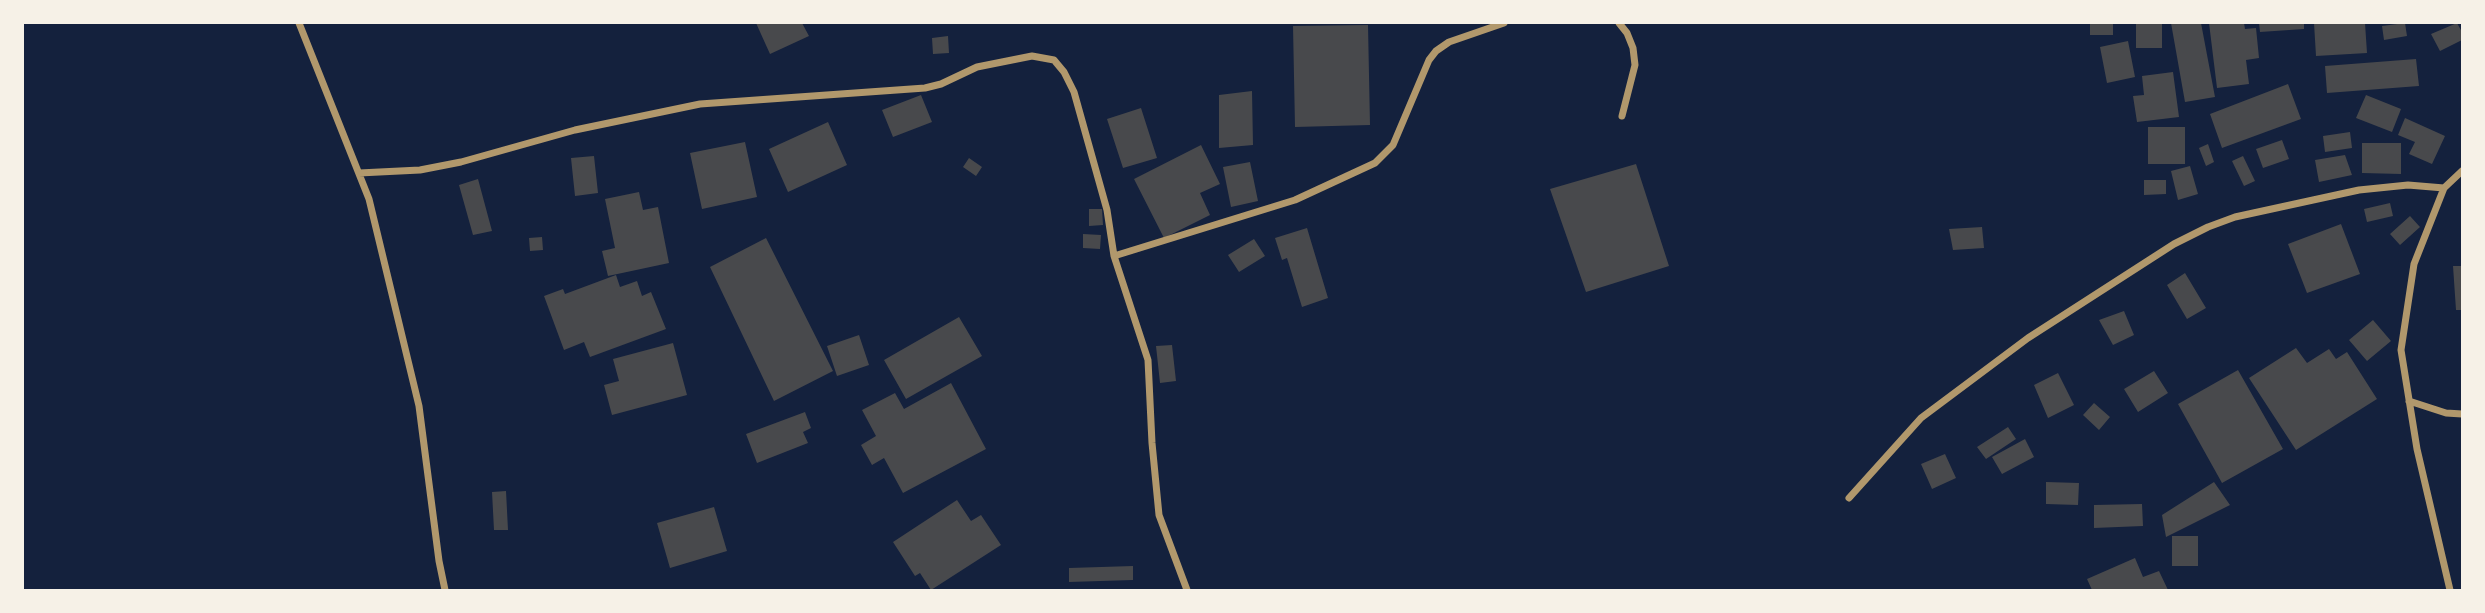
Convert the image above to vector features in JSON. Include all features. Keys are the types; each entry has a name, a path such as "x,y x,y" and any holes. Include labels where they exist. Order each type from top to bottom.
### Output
{"street":[{"path":"299,23 369,199 419,407 445,590"},
{"path":"1114,256 1295,200 1375,163 1393,145 1429,61 1436,51 1449,42 1504,23"},
{"path":"1619,23 1633,48 1635,65 1622,117"},
{"path":"359,173 420,170 461,162 575,130 700,104 925,88 941,84 977,67 1032,56 1054,61 1064,72 1074,92 1107,210 1114,256 1147,360 1159,515 1187,590"},
{"path":"2451,590 2417,449 2401,351 2414,264 2444,188 2462,171"},
{"path":"1849,498 1921,418 2028,338 2174,244 2235,217 2359,190 2408,185 2444,188"},
{"path":"2409,401 2446,413 2462,414"}],"building":[{"path":"756,23 802,23 809,36 770,54"},
{"path":"2090,23 2113,23 2113,35 2090,35"},
{"path":"2136,23 2162,23 2162,48 2136,48"},
{"path":"2171,23 2201,23 2215,97 2185,102"},
{"path":"2209,23 2244,23 2245,29 2256,28 2259,58 2246,60 2249,84 2217,88"},
{"path":"2259,23 2304,23 2304,29 2260,32"},
{"path":"2314,23 2365,23 2367,53 2316,56"},
{"path":"2405,23 2407,36 2384,40 2382,26"},
{"path":"2457,23 2462,32 2462,40 2440,51 2431,34"},
{"path":"1368,25 1370,125 1295,127 1293,26"},
{"path":"948,36 949,53 933,54 932,38"},
{"path":"2128,41 2135,77 2107,83 2100,47"},
{"path":"2416,59 2419,86 2327,93 2325,66"},
{"path":"2173,72 2179,117 2137,122 2133,96 2144,95 2142,76"},
{"path":"2288,84 2301,119 2222,148 2210,114"},
{"path":"1252,91 1253,145 1219,148 1219,95"},
{"path":"921,95 932,122 893,137 882,110"},
{"path":"2366,95 2401,109 2392,132 2356,118"},
{"path":"1141,108 1157,158 1123,168 1107,119"},
{"path":"2405,118 2445,136 2432,164 2409,154 2415,142 2398,135"},
{"path":"828,122 847,165 788,192 769,149"},
{"path":"2148,127 2185,127 2185,164 2148,164"},
{"path":"2350,132 2352,148 2325,152 2323,136"},
{"path":"2282,140 2289,159 2263,168 2256,149"},
{"path":"745,142 757,197 702,209 690,153"},
{"path":"2362,143 2401,143 2401,174 2362,173"},
{"path":"2208,144 2214,162 2206,166 2199,148"},
{"path":"1201,145 1220,184 1200,193 1210,215 1164,238 1134,179"},
{"path":"2345,155 2352,175 2319,182 2315,160"},
{"path":"594,156 598,193 575,196 571,158"},
{"path":"2243,156 2255,181 2244,186 2232,161"},
{"path":"969,158 982,167 976,176 963,167"},
{"path":"1250,162 1258,201 1231,207 1223,167"},
{"path":"1636,164 1669,266 1586,292 1550,189"},
{"path":"2190,166 2198,194 2178,200 2171,171"},
{"path":"478,179 492,231 473,235 459,185"},
{"path":"2144,180 2166,180 2166,194 2144,195"},
{"path":"639,192 643,210 658,207 669,263 608,276 602,251 615,248 605,199"},
{"path":"2390,203 2393,216 2367,222 2364,209"},
{"path":"1089,209 1102,209 1103,225 1089,226"},
{"path":"2410,216 2420,227 2400,245 2390,234"},
{"path":"2341,224 2360,274 2307,293 2288,244"},
{"path":"1982,227 1984,248 1953,250 1949,229"},
{"path":"1307,228 1328,298 1302,307 1287,258 1282,260 1275,238"},
{"path":"1083,234 1101,235 1100,249 1083,248"},
{"path":"542,237 543,250 530,251 529,238"},
{"path":"766,238 833,371 774,401 710,267"},
{"path":"1254,239 1265,256 1239,272 1228,255"},
{"path":"2453,266 2462,266 2462,310 2456,310"},
{"path":"2185,273 2206,308 2187,319 2167,285"},
{"path":"616,275 620,287 637,281 642,296 651,292 666,329 590,357 584,342 564,350 544,296 563,289 565,294"},
{"path":"2124,311 2134,335 2113,345 2099,320"},
{"path":"959,317 982,356 906,399 884,360"},
{"path":"2373,320 2391,341 2367,361 2349,340"},
{"path":"859,335 869,365 837,376 827,346"},
{"path":"673,343 687,395 612,415 604,385 619,381 613,359"},
{"path":"1172,345 1176,381 1160,383 1156,346"},
{"path":"2296,348 2307,363 2329,349 2336,359 2347,352 2377,399 2296,450 2249,378"},
{"path":"2238,370 2283,449 2222,483 2178,404"},
{"path":"2154,371 2168,393 2138,412 2124,389"},
{"path":"2058,373 2074,405 2048,418 2034,385"},
{"path":"951,383 986,449 903,493 884,458 872,465 861,445 876,436 862,410 895,393 904,409"},
{"path":"2094,403 2110,417 2099,430 2083,415"},
{"path":"805,412 811,428 803,432 808,443 757,463 746,434"},
{"path":"2008,427 2016,439 1986,459 1977,447"},
{"path":"2025,439 2034,457 2002,474 1992,457"},
{"path":"1945,454 1956,478 1932,489 1921,464"},
{"path":"2046,482 2079,483 2078,505 2046,504"},
{"path":"2214,482 2230,505 2166,537 2162,515"},
{"path":"506,491 508,530 494,530 492,492"},
{"path":"957,500 971,521 981,515 1001,545 931,590 920,573 915,576 893,542"},
{"path":"2142,504 2143,526 2094,528 2094,505"},
{"path":"714,507 727,551 670,568 657,523"},
{"path":"2172,536 2198,536 2198,566 2172,566"},
{"path":"2135,558 2143,577 2159,571 2168,590 2092,590 2087,579"},
{"path":"1133,566 1133,580 1069,582 1069,568"}]}
